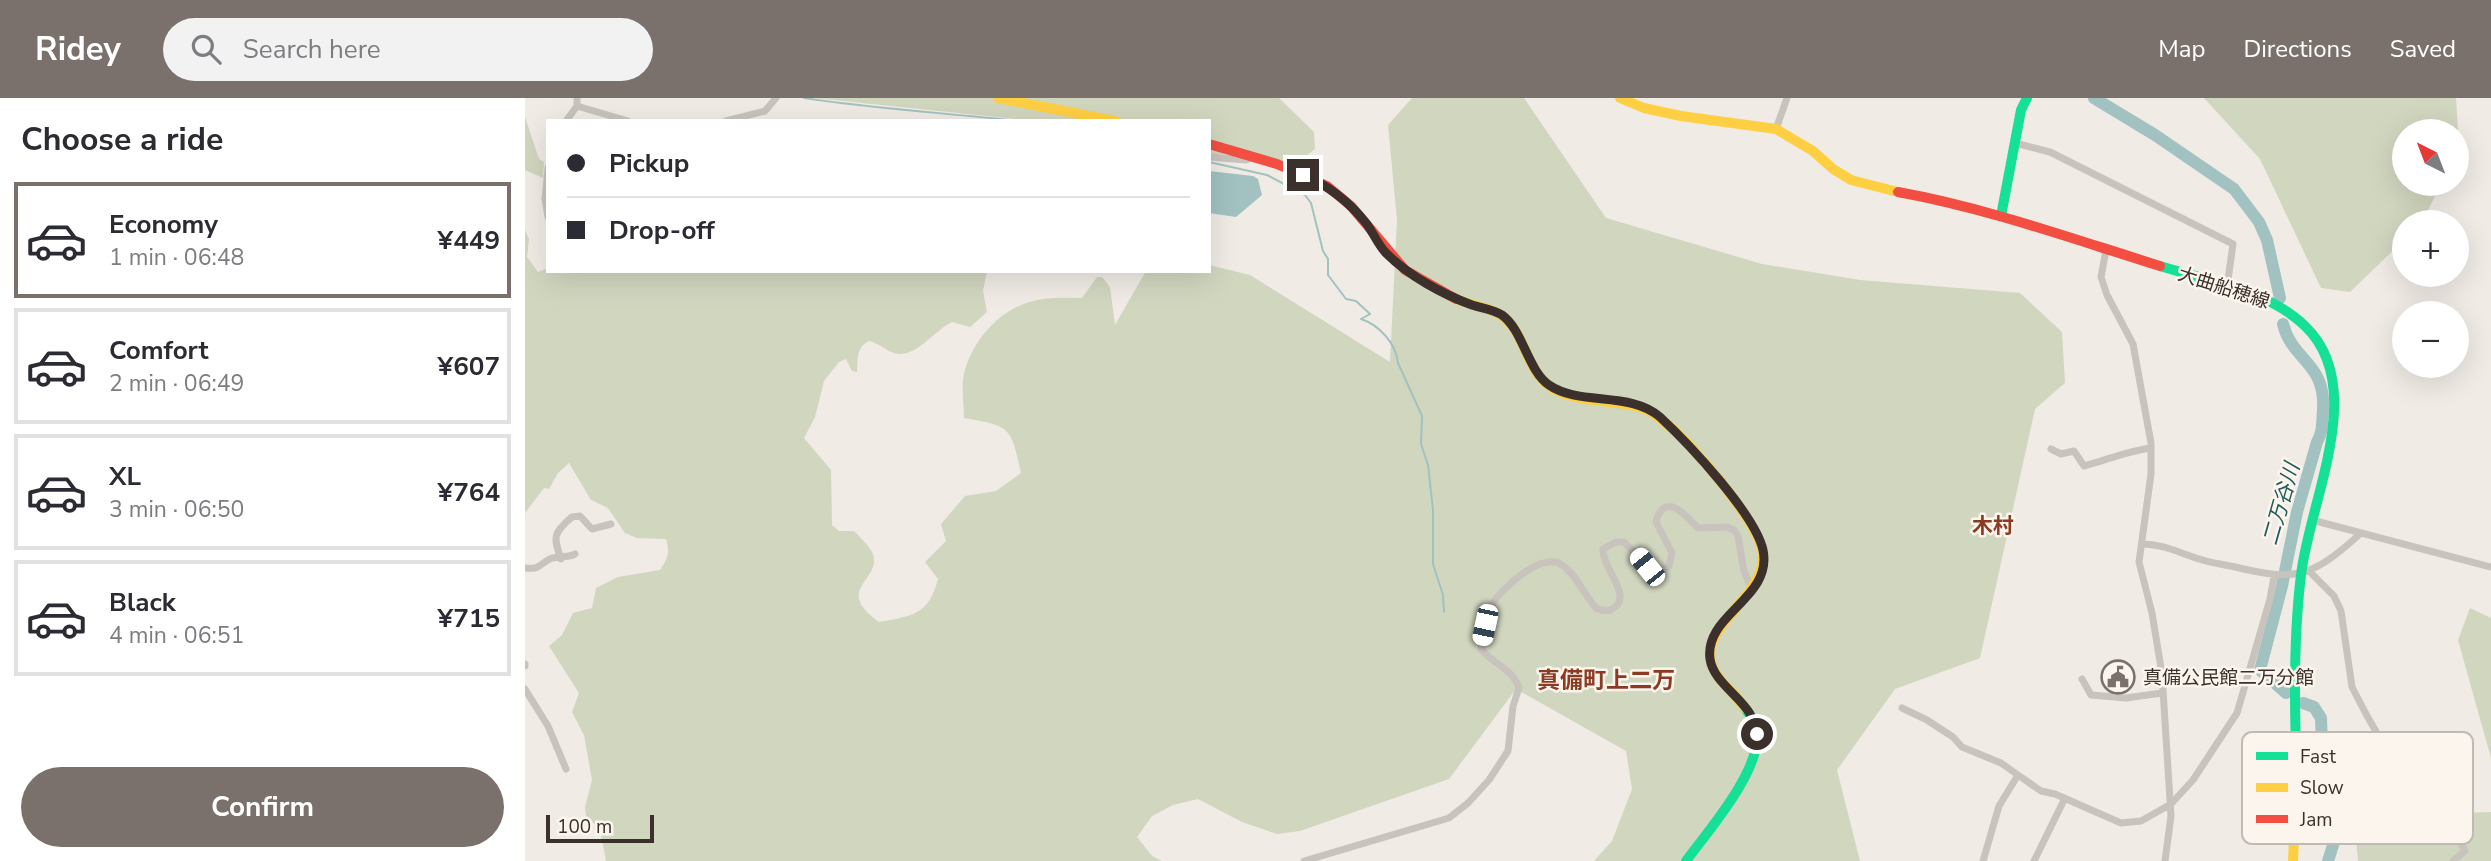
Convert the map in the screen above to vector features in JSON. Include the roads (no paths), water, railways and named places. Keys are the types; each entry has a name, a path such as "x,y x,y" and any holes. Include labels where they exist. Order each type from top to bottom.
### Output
{"main road":[{"path":"997,98 1105,119"},
{"name":"大曲船穂線","path":"1621,98 1644,108 1681,116 1776,129 1813,151 1833,169 1851,180 1874,188 1942,200 2001,216 2270,301 2298,318 2319,342 2332,372 2335,422 2312,520 2305,572 2294,706 2295,732"},
{"path":"2001,216 2021,110 2027,98"},
{"path":"1211,145 1318,181 1339,196 1366,223 1385,252 1417,279 1469,304 1502,315 1547,384 1566,393 1609,399 1657,415 1732,496 1752,524 1763,551 1762,573 1753,592 1721,625 1711,643 1710,661 1719,678 1750,715 1757,734 1753,756 1732,794 1686,861"}],"street":[{"path":"734,119 765,111 776,98"},
{"path":"1776,129 1787,98"},
{"path":"567,119 577,102 623,119"},
{"path":"2015,142 2050,152 2233,244 2228,280"},
{"path":"1211,158 1247,160 1253,157"},
{"path":"2106,250 2101,277 2107,295 2133,344 2151,448 2151,474 2139,562 2152,613 2162,674 2171,804 2165,861"},
{"path":"2051,449 2061,454 2074,451 2084,466 2117,458 2127,451 2151,448"},
{"path":"1304,861 1449,818 1468,803 1489,780 1508,751 1513,706 1519,688 1513,674 1488,658 1481,649 1482,640 1491,607 1531,567 1540,562 1561,564 1596,608 1603,611 1612,609 1619,603 1621,593 1602,557 1603,549 1616,542 1624,542 1654,573 1661,572 1669,566 1672,553 1655,522 1665,508 1673,507 1679,508 1698,528 1727,527 1734,530 1738,536 1744,571 1753,592"},
{"path":"561,559 556,535 572,517 580,516 592,529 611,524"},
{"path":"2312,520 2491,567"},
{"path":"2142,544 2157,544 2193,557 2274,577 2305,572 2338,554 2360,534"},
{"path":"525,568 536,569 554,557 561,559 575,554"},
{"path":"2305,572 2334,596 2341,611 2352,687 2375,732"},
{"path":"1902,708 1954,737 1962,747 2001,763 2041,791 2055,794 2121,822 2141,821 2171,804 2193,780 2237,713 2270,600 2274,577"},
{"path":"2082,679 2091,695 2108,698 2162,693"},
{"path":"525,690 548,726 566,769"},
{"path":"1983,861 1999,806 2018,775"},
{"path":"2034,861 2064,800"},
{"path":"2453,861 2465,851 2461,844"}],"water":[{"path":"1211,171 1253,176 1258,179 1262,195 1236,217 1211,213"}],"waterway":[{"path":"804,98 998,119"},
{"name":"二万谷川","path":"2094,98 2155,135 2234,189 2259,222 2267,240 2280,298"},
{"path":"1211,162 1267,175 1305,195 1311,203 1323,251 1328,259 1328,275 1346,299 1356,301 1370,314 1361,319 1380,330 1394,349 1422,416 1421,444 1428,465 1433,510 1433,564 1443,595 1444,612"},
{"name":"二万谷川","path":"2283,324 2293,346 2314,371 2323,394 2321,431 2297,512 2282,586 2260,670 2286,693"},
{"name":"二万谷川","path":"2303,703 2314,707 2321,718 2321,732"},
{"name":"二万谷川","path":"2328,861 2333,844"}],"place":[{"name":"真備公民館二万分館","path":"2118,677"}],"district":[{"name":"木村","path":"1993,526"},
{"name":"真備町上二万","path":"1606,680"}]}
